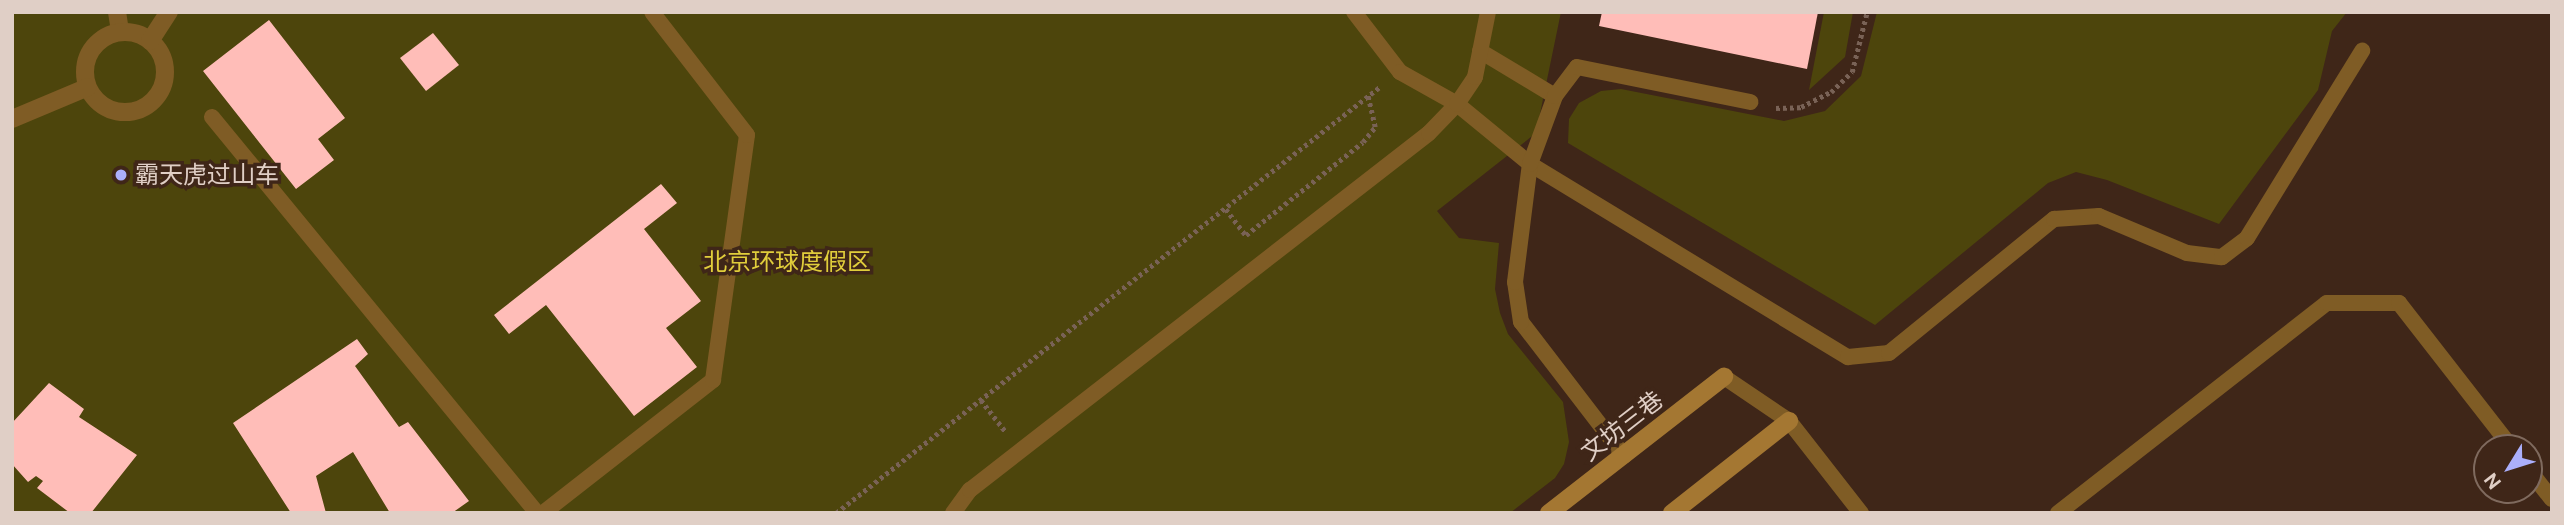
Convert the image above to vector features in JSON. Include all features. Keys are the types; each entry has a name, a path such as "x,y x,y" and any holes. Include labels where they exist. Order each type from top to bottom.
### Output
{"main road":[{"name":"文坊三巷","path":"1549,513 1724,377"},
{"path":"1672,513 1789,421"}],"street":[{"path":"117,12 120,32"},
{"path":"150,41 169,12"},
{"path":"120,32 150,41 164,63 164,77 152,101 127,112 113,110 101,104 88,87 85,70 93,47 120,32"},
{"path":"12,119 88,87"}],"lane":[{"path":"543,513 713,380 747,135 652,12"},
{"path":"1354,12 1400,72 1457,104 1530,164 1848,357 1889,353 2054,219 2099,216 2187,253 2222,257 2247,238 2362,51"},
{"path":"953,513 970,490 1429,133 1457,104 1475,77 1488,12"},
{"path":"1480,51 1555,96"},
{"path":"1624,456 1521,322 1515,282 1530,164 1555,96 1577,67 1751,102"},
{"path":"212,117 537,513"},
{"path":"2059,513 2327,303 2399,303 2501,434"},
{"path":"1724,377 1789,421 1861,513"}],"path":[{"path":"1772,108 1801,107 1831,92 1845,79 1859,50 1867,12"},
{"path":"836,513 1400,72"},
{"path":"1246,235 1363,142 1375,127 1368,96"},
{"path":"1226,209 1265,260"},
{"path":"981,400 1021,451"}],"green space":[{"name":"北京环球度假区","path":"12,12 1561,12 1536,133 1437,211 1459,238 1499,243 1495,289 1500,313 1508,334 1563,402 1569,442 1564,464 1555,478 1510,513 12,513"},
{"path":"1824,12 1853,12 1845,57 1809,90"},
{"path":"1877,12 2347,12 2332,31 2318,90 2219,224 2107,180 2076,172 2048,183 1875,325 1568,143 1569,119 1579,103 1601,91 1621,89 1784,121 1825,111 1861,76"}],"building":[{"path":"1602,12 1818,12 1807,69 1599,26"},
{"path":"269,20 345,118 318,139 334,160 296,189 203,71"},
{"path":"433,33 459,65 426,91 400,58"},
{"path":"661,184 677,203 644,229 701,301 666,328 697,367 634,416 546,305 509,334 494,315"},
{"path":"357,339 368,354 355,366 399,427 408,422 469,501 452,513 390,513 353,452 316,476 326,513 291,513 233,423"},
{"path":"49,383 84,409 79,417 137,455 91,513 70,513 37,488 43,481 36,476 28,482 12,464 12,423"}],"place":[{"name":"霸天虎过山车","path":"121,175"}]}
